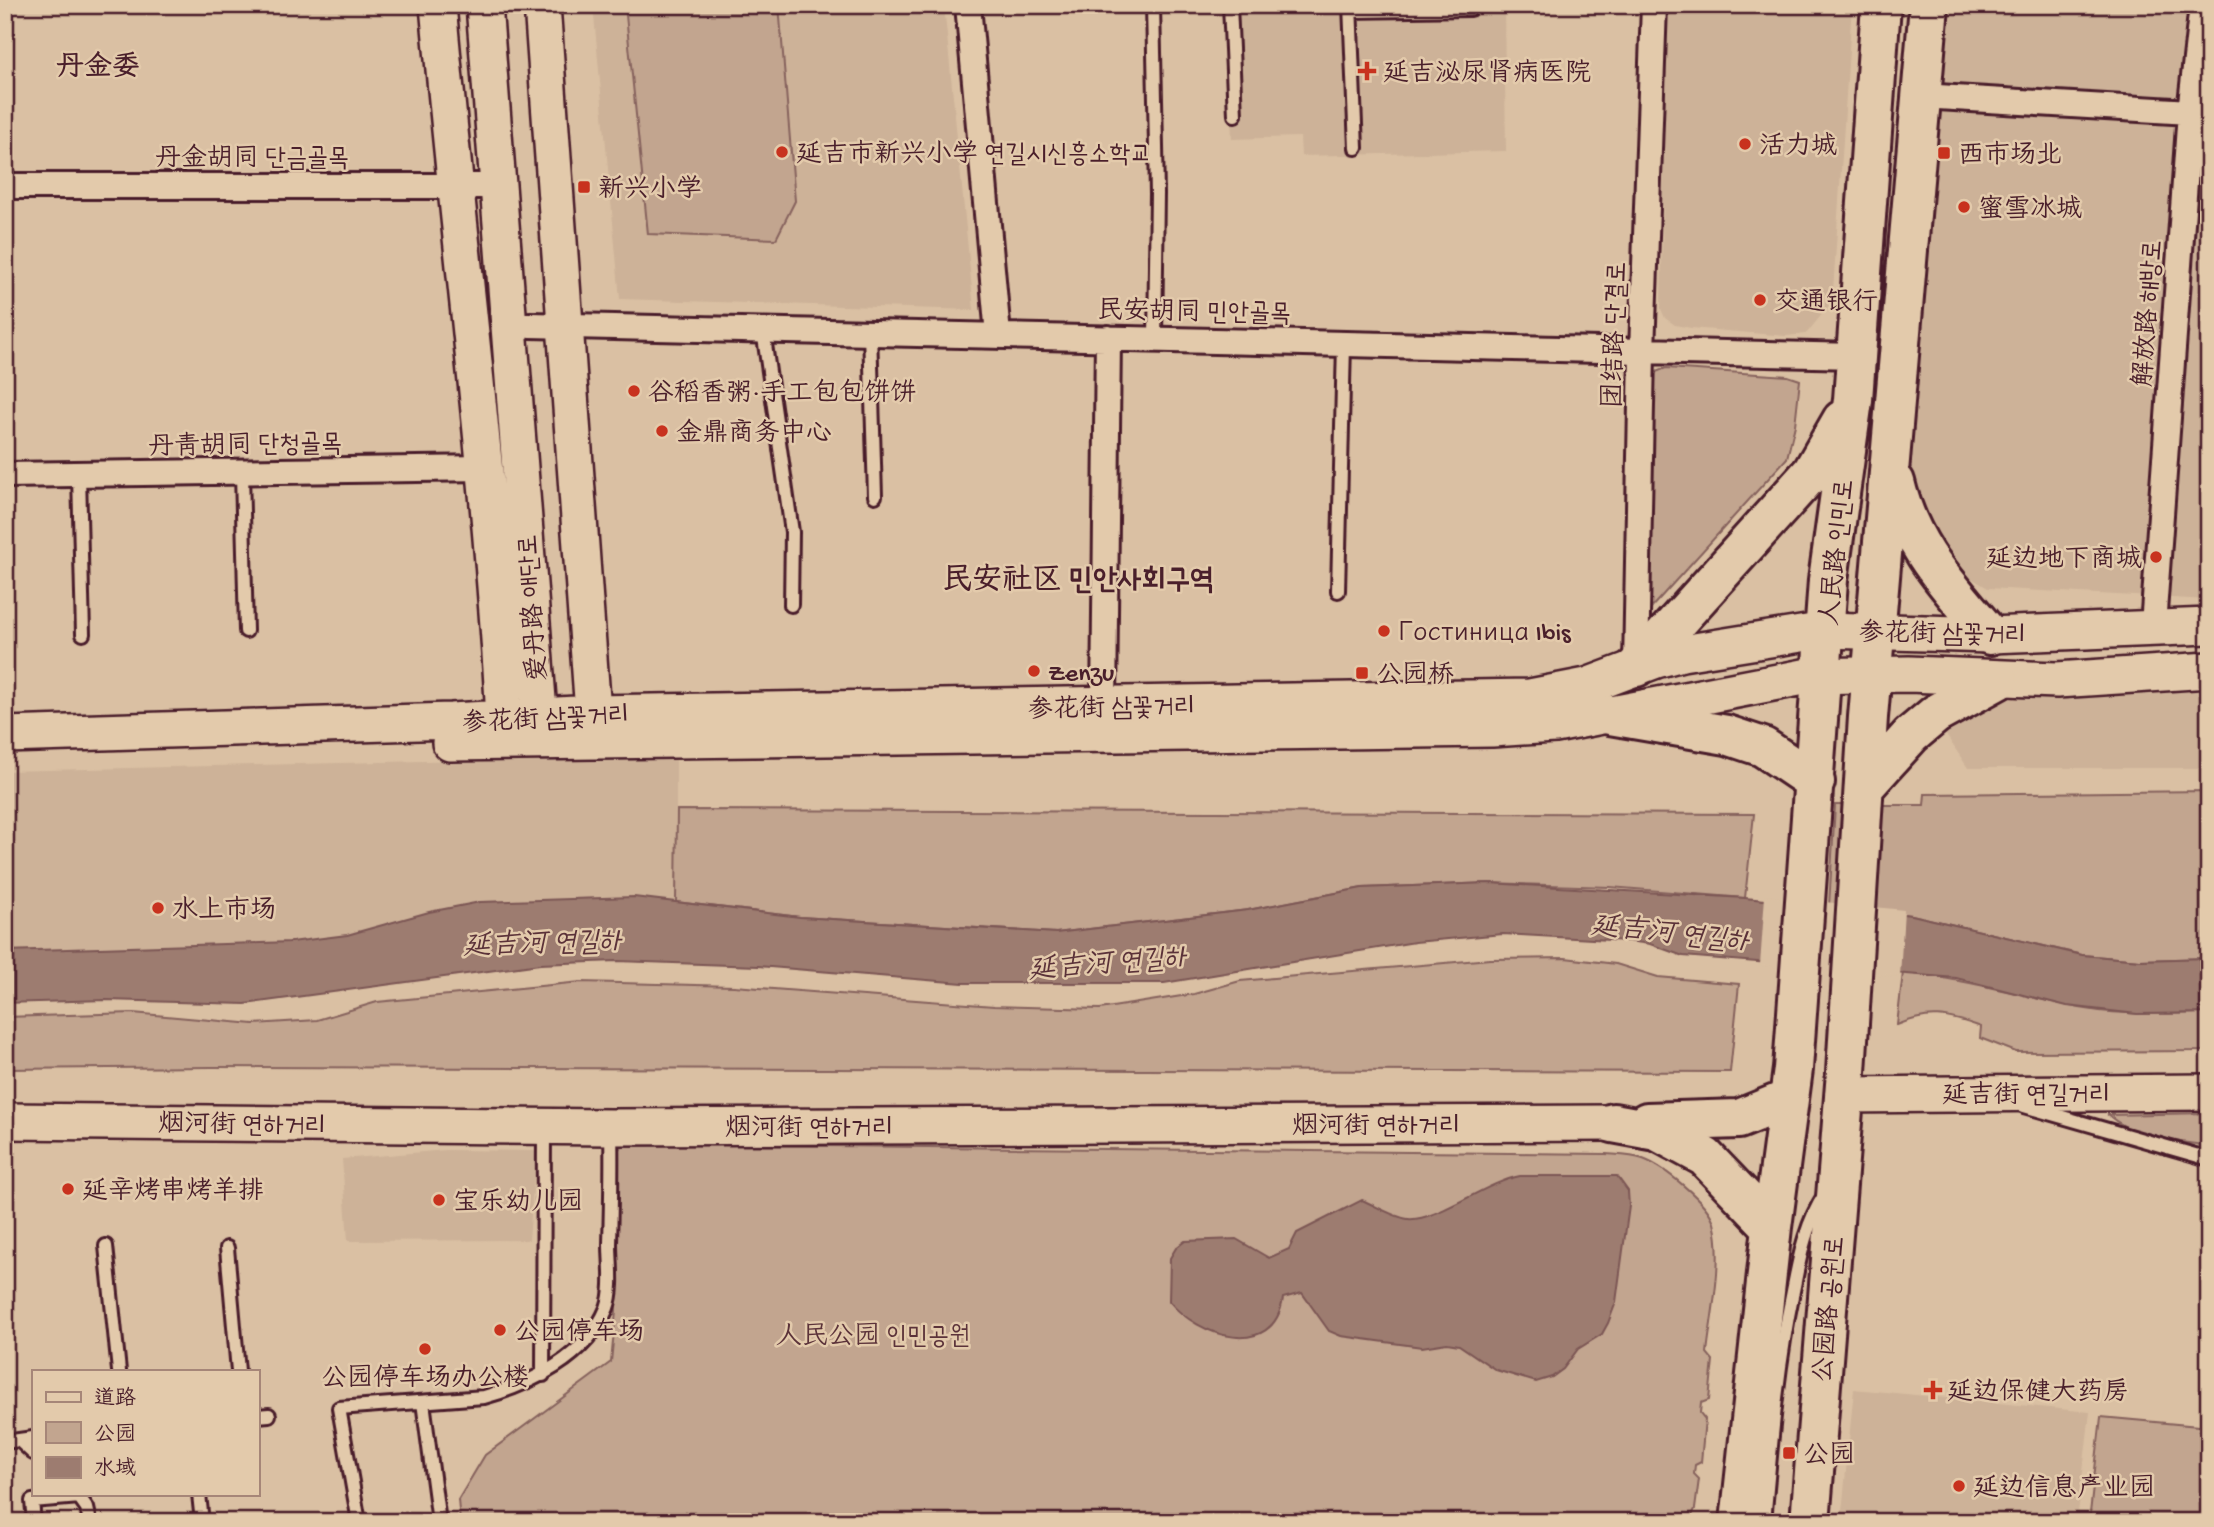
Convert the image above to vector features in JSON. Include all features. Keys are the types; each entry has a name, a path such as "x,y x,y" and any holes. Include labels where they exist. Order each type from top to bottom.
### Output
{"main road":[{"name":"爱丹路 애단로","path":"438,5 454,187 485,468 505,719"},
{"name":"爱丹路 애단로","path":"484,5 499,186 560,727"},
{"name":"爱丹路 애단로","path":"507,5 560,727"},
{"name":"爱丹路 애단로","path":"542,5 567,325 560,727"},
{"name":"人民路 인민로","path":"1791,1084 1828,580 1857,356 1881,5"},
{"name":"人民路 인민로","path":"1845,1084 1871,674 1929,5"},
{"path":"1636,667 1812,472 1853,400"},
{"path":"1890,460 1902,511 1911,532 1926,557 1990,635"},
{"name":"参花街 삼꽃거리","path":"5,757 466,743 560,727 1104,706 1530,697 1587,686 1682,653 1826,630 1990,635 2153,626 2209,626"},
{"name":"参花街 삼꽃거리","path":"5,735 505,719 560,727 1492,729 1555,724 1610,715 1762,682 1822,675 2057,680 2209,670"},
{"path":"1865,786 1911,735 1928,721 1998,680"},
{"path":"1610,715 1727,735 1763,747 1815,782"},
{"path":"1614,1123 1739,1119 1791,1084"},
{"path":"1740,1522 1772,1227 1791,1084"},
{"name":"延吉街 연길거리","path":"1845,1084 1979,1093 2209,1092"},
{"name":"公园路 공원로","path":"1810,1522 1845,1084"},
{"name":"烟河街 연하거리","path":"5,1121 611,1127 1614,1123"},
{"path":"1614,1123 1657,1130 1705,1157 1772,1227"}],"street":[{"path":"968,5 998,335"},
{"name":"团结路 단결로","path":"1636,667 1642,352 1654,5"},
{"name":"解放路 해방로","path":"2153,626 2190,112 2202,5"},
{"path":"1921,96 2190,112"},
{"name":"丹金胡同 단금골목","path":"5,186 499,186"},
{"name":"民安胡同 민안골목","path":"530,325 1857,356"},
{"path":"1104,706 1108,338"},
{"name":"丹青胡同 단청골목","path":"5,475 485,468"}],"lane":[{"path":"1153,5 1157,194 1155,339"},
{"path":"1230,5 1235,115"},
{"path":"1356,148 1350,8 1471,9"},
{"path":"763,330 792,532 791,605"},
{"path":"870,332 875,496"},
{"path":"1338,591 1344,344"},
{"path":"242,473 246,631"},
{"path":"79,475 83,634"},
{"path":"1979,1093 2209,1159"},
{"path":"543,1375 544,1126"},
{"path":"359,1522 339,1408 484,1397 543,1375 581,1344 607,1308 610,1294 611,1127"},
{"path":"1764,1522 1779,1365 1787,1320 1810,1217 1838,1174"},
{"path":"106,1246 118,1370"},
{"path":"227,1248 238,1370"},
{"path":"424,1402 439,1522"},
{"path":"5,1442 32,1438"},
{"path":"19,1440 32,1451"},
{"path":"34,1522 32,1501 79,1496 87,1508 90,1522"},
{"path":"199,1496 202,1522"}],"shaded area":[{"name":"延吉市新兴小学 연길시신흥소학교","path":"593,5 944,5 974,310 620,299"},
{"name":"延吉泌尿肾病医院","path":"1226,5 1504,5 1506,151 1301,156 1300,137 1232,139"},
{"name":"活力城","path":"1666,5 1852,5 1833,291 1828,307 1806,334 1786,336 1691,328 1675,325 1665,318 1661,309"},
{"path":"1947,5 2209,5 2209,600 1988,588 1961,572 1912,493 1908,467"},
{"path":"2209,679 2209,768 1968,768 1938,723 1998,701"},
{"path":"676,755 676,902 634,897 480,902 429,912 347,935 291,942 5,951 5,771"},
{"name":"宝乐幼儿园","path":"446,1150 536,1151 529,1240 348,1241 342,1159"},
{"path":"1854,1389 2090,1412 2077,1522 1841,1522"}],"green space":[{"path":"625,5 779,5 795,201 776,239 648,234"},
{"path":"1666,368 1788,376 1800,380 1795,425 1787,458 1649,610 1654,377 1656,372"},
{"path":"2209,791 2209,958 2140,960 2082,955 1912,915 1829,906 1835,805 1924,805 1925,794"},
{"path":"677,810 1754,814 1745,898 1610,887 1489,883 1362,888 1248,910 1056,933 800,917 676,902"},
{"path":"1565,958 1616,964 1658,977 1739,984 1730,1072 212,1067 5,1069 5,1017 133,1013 254,1024 317,1020 377,1002 581,982 734,986 994,1006 1100,1009 1194,994 1240,981 1490,959"},
{"path":"1903,972 1965,982 2083,1009 2137,1014 2209,1013 2209,1051 2016,1052 1980,1038 1981,1027 1958,1020 1929,1016 1897,1025"},
{"path":"2209,1113 2209,1146 2143,1134 2108,1115"},
{"name":"人民公园 인민공원","path":"625,1144 1606,1154 1643,1159 1673,1177 1695,1196 1710,1215 1717,1238 1714,1305 1707,1353 1713,1360 1709,1400 1701,1403 1700,1413 1705,1419 1701,1462 1695,1465 1694,1474 1699,1479 1695,1509 1689,1522 460,1522 458,1500 485,1455 611,1362 616,1311 616,1151"},
{"path":"2101,1417 2209,1427 2209,1522 2089,1522"}],"water":[{"name":"延吉河 연길하","path":"1489,883 1745,898 1912,915 2082,955 2140,960 2209,958 2209,1013 2137,1014 2067,1006 1956,978 1683,956 1650,944 1628,941 1503,934 1415,942 1164,983 963,983 758,966 617,961 540,964 245,1004 106,1000 5,1003 5,951 291,942 347,935 429,912 480,902 634,897 800,917 1056,933 1248,910 1362,888"},
{"path":"1520,1176 1617,1176 1628,1191 1629,1206 1616,1302 1608,1323 1602,1334 1578,1349 1563,1369 1552,1377 1536,1382 1496,1370 1459,1345 1447,1343 1422,1347 1341,1336 1329,1331 1302,1293 1283,1298 1277,1318 1265,1330 1250,1336 1233,1337 1215,1332 1182,1314 1169,1301 1170,1258 1176,1248 1185,1241 1236,1239 1269,1258 1289,1249 1297,1233 1362,1200 1396,1216 1419,1218"}],"pier":[{"path":"1765,896 1904,910 1900,976 1760,965"}],"place":[{"name":"延吉泌尿肾病医院","path":"1367,71"},
{"name":"活力城","path":"1745,144"},
{"name":"延吉市新兴小学 연길시신흥소학교","path":"782,152"},
{"name":"西市场北","path":"1944,153"},
{"name":"新兴小学","path":"584,187"},
{"name":"蜜雪冰城","path":"1964,207"},
{"name":"交通银行","path":"1760,300"},
{"name":"谷稻香粥·手工包包饼饼","path":"634,391"},
{"name":"金鼎商务中心","path":"662,431"},
{"name":"延边地下商城","path":"2156,557"},
{"name":"Гостиница Ibis","path":"1384,631"},
{"name":"Zenzu","path":"1034,671"},
{"name":"公园桥","path":"1362,673"},
{"name":"水上市场","path":"158,908"},
{"name":"延辛烤串烤羊排","path":"68,1189"},
{"name":"宝乐幼儿园","path":"439,1200"},
{"name":"公园停车场","path":"500,1330"},
{"name":"公园停车场办公楼","path":"425,1349"},
{"name":"延边保健大药房","path":"1933,1390"},
{"name":"公园","path":"1789,1453"},
{"name":"延边信息产业园","path":"1959,1486"}],"district":[{"name":"丹金委","path":"98,64"},
{"name":"民安社区 민안사회구역","path":"1078,578"}]}
